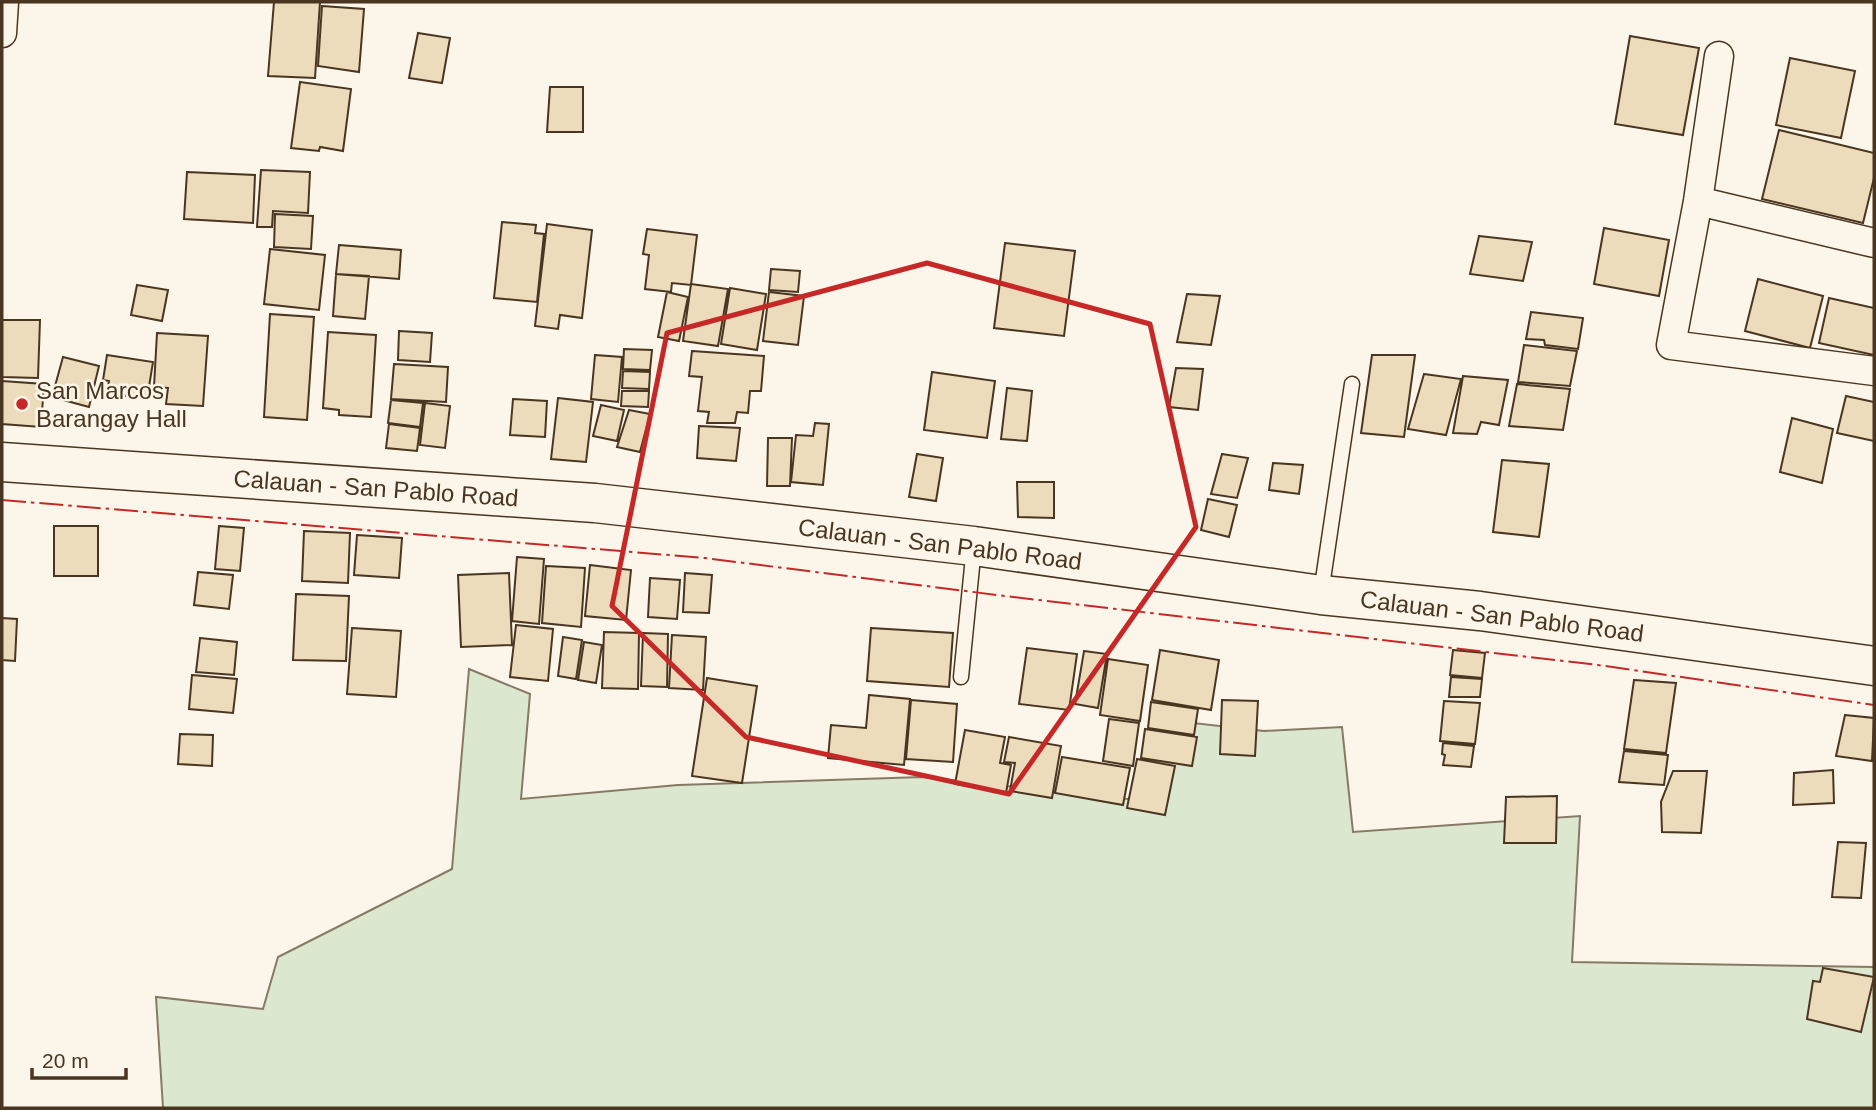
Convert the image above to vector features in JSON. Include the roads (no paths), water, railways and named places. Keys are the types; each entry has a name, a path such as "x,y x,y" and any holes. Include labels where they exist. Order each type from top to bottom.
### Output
{"main road":[{"name":"Calauan - San Pablo Road","path":"2,462 595,503 974,546 1321,595 1480,611 1874,666"}],"street":[{"path":"2,33 4,2"},
{"path":"1719,56 1698,201 1671,345 1874,371"},
{"path":"1698,201 1874,243"}],"lane":[{"path":"1321,595 1352,384"},
{"path":"961,677 974,546"}],"place":[{"name":"San Marcos Barangay Hall","path":"22,404"}]}
